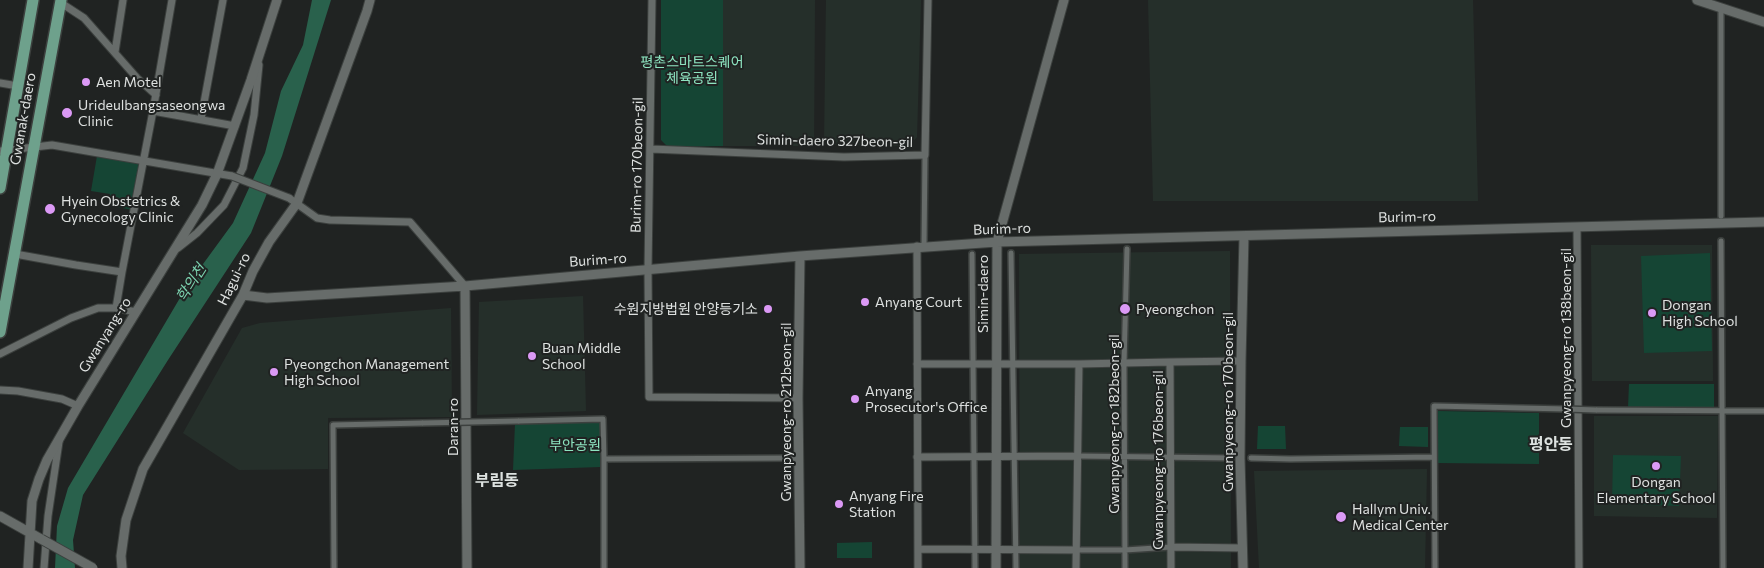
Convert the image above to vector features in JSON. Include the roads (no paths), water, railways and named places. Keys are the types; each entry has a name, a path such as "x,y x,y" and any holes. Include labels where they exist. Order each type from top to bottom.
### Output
{"main road":[{"name":"Gwanak-daero","path":"0,188 33,0"},
{"name":"Gwanak-daero","path":"0,332 61,1"}],"street":[{"path":"115,52 123,0"},
{"path":"116,308 172,0"},
{"path":"201,119 223,0"},
{"name":"Gwanyang-ro","path":"28,568 32,501 39,479 59,437 202,205 217,174 235,126 277,0"},
{"name":"Hagui-ro","path":"122,568 121,556 126,520 143,469 243,295 253,271 269,242 297,203 370,0"},
{"name":"Burim-ro 170beon-gil","path":"652,0 648,270 649,397 798,398"},
{"name":"Simin-daero 327beon-gil","path":"650,149 844,157 925,155 928,0"},
{"name":"Simin-daero","path":"996,568 997,242 1061,0"},
{"path":"1697,0 1764,22"},
{"path":"61,1 84,18 136,78 156,95"},
{"path":"1721,8 1721,216"},
{"path":"173,251 198,233 224,205 243,168 254,115 260,53"},
{"path":"0,83 18,86"},
{"path":"153,111 235,126"},
{"path":"8,150 52,145 232,176 288,198 317,218 410,222 465,286"},
{"path":"918,568 917,364 925,155"},
{"name":"Burim-ro","path":"243,295 267,298 465,286 800,256 997,242 1764,222"},
{"name":"Gwanpyeong-ro 138beon-gil","path":"1578,228 1579,568"},
{"name":"Gwanpyeong-ro 170beon-gil","path":"1243,568 1240,458 1244,236"},
{"path":"1722,240 1722,568"},
{"name":"Gwanpyeong-ro 182beon-gil","path":"1125,568 1124,364 1127,250"},
{"path":"1011,253 1016,568"},
{"path":"15,254 122,272"},
{"path":"972,254 975,568"},
{"name":"Gwanpyeong-ro 212beon-gil","path":"800,256 798,398 800,568"},
{"name":"Daran-ro","path":"465,286 467,568"},
{"path":"0,354 72,318 98,308 116,308 136,312"},
{"name":"Gwanpyeong-ro 176beon-gil","path":"1171,568 1170,362 1241,361"},
{"path":"917,364 1124,364 1170,362"},
{"path":"1076,568 1078,364"},
{"path":"0,390 18,391 62,399 78,406"},
{"path":"1435,568 1434,406 1596,410 1764,411"},
{"path":"334,568 333,425 603,419 604,568"},
{"path":"44,568 48,516 59,437"},
{"path":"918,457 1124,456 1232,458"},
{"path":"1251,458 1434,457"},
{"path":"604,459 799,458"},
{"path":"0,516 93,568"},
{"path":"918,550 1243,548"}],"water":[{"name":"학의천","path":"312,0 331,0 282,156 251,233 83,495 73,540 75,568 55,568 57,526 68,488 187,286 233,223 265,153 281,91 303,45"}],"place":[{"name":"Aen Motel","path":"86,82"},
{"name":"Urideulbangsaseongwa Clinic","path":"67,113"},
{"name":"Hyein Obstetrics & Gynecology Clinic","path":"50,209"},
{"name":"Anyang Court","path":"865,302"},
{"name":"수원지방법원 안양등기소","path":"768,309"},
{"name":"Pyeongchon","path":"1125,309"},
{"name":"Dongan High School","path":"1652,313"},
{"name":"Buan Middle School","path":"532,356"},
{"name":"Pyeongchon Management High School","path":"274,372"},
{"name":"Anyang Prosecutor's Office","path":"855,399"},
{"name":"Dongan Elementary School","path":"1656,466"},
{"name":"Anyang Fire Station","path":"839,504"},
{"name":"Hallym Univ. Medical Center","path":"1341,517"}],"district":[{"name":"평안동","path":"1551,445"},
{"name":"부림동","path":"497,481"}],"park label":[{"name":"평촌스마트스퀘어 체육공원","path":"692,70"},
{"name":"부안공원","path":"575,445"}]}
